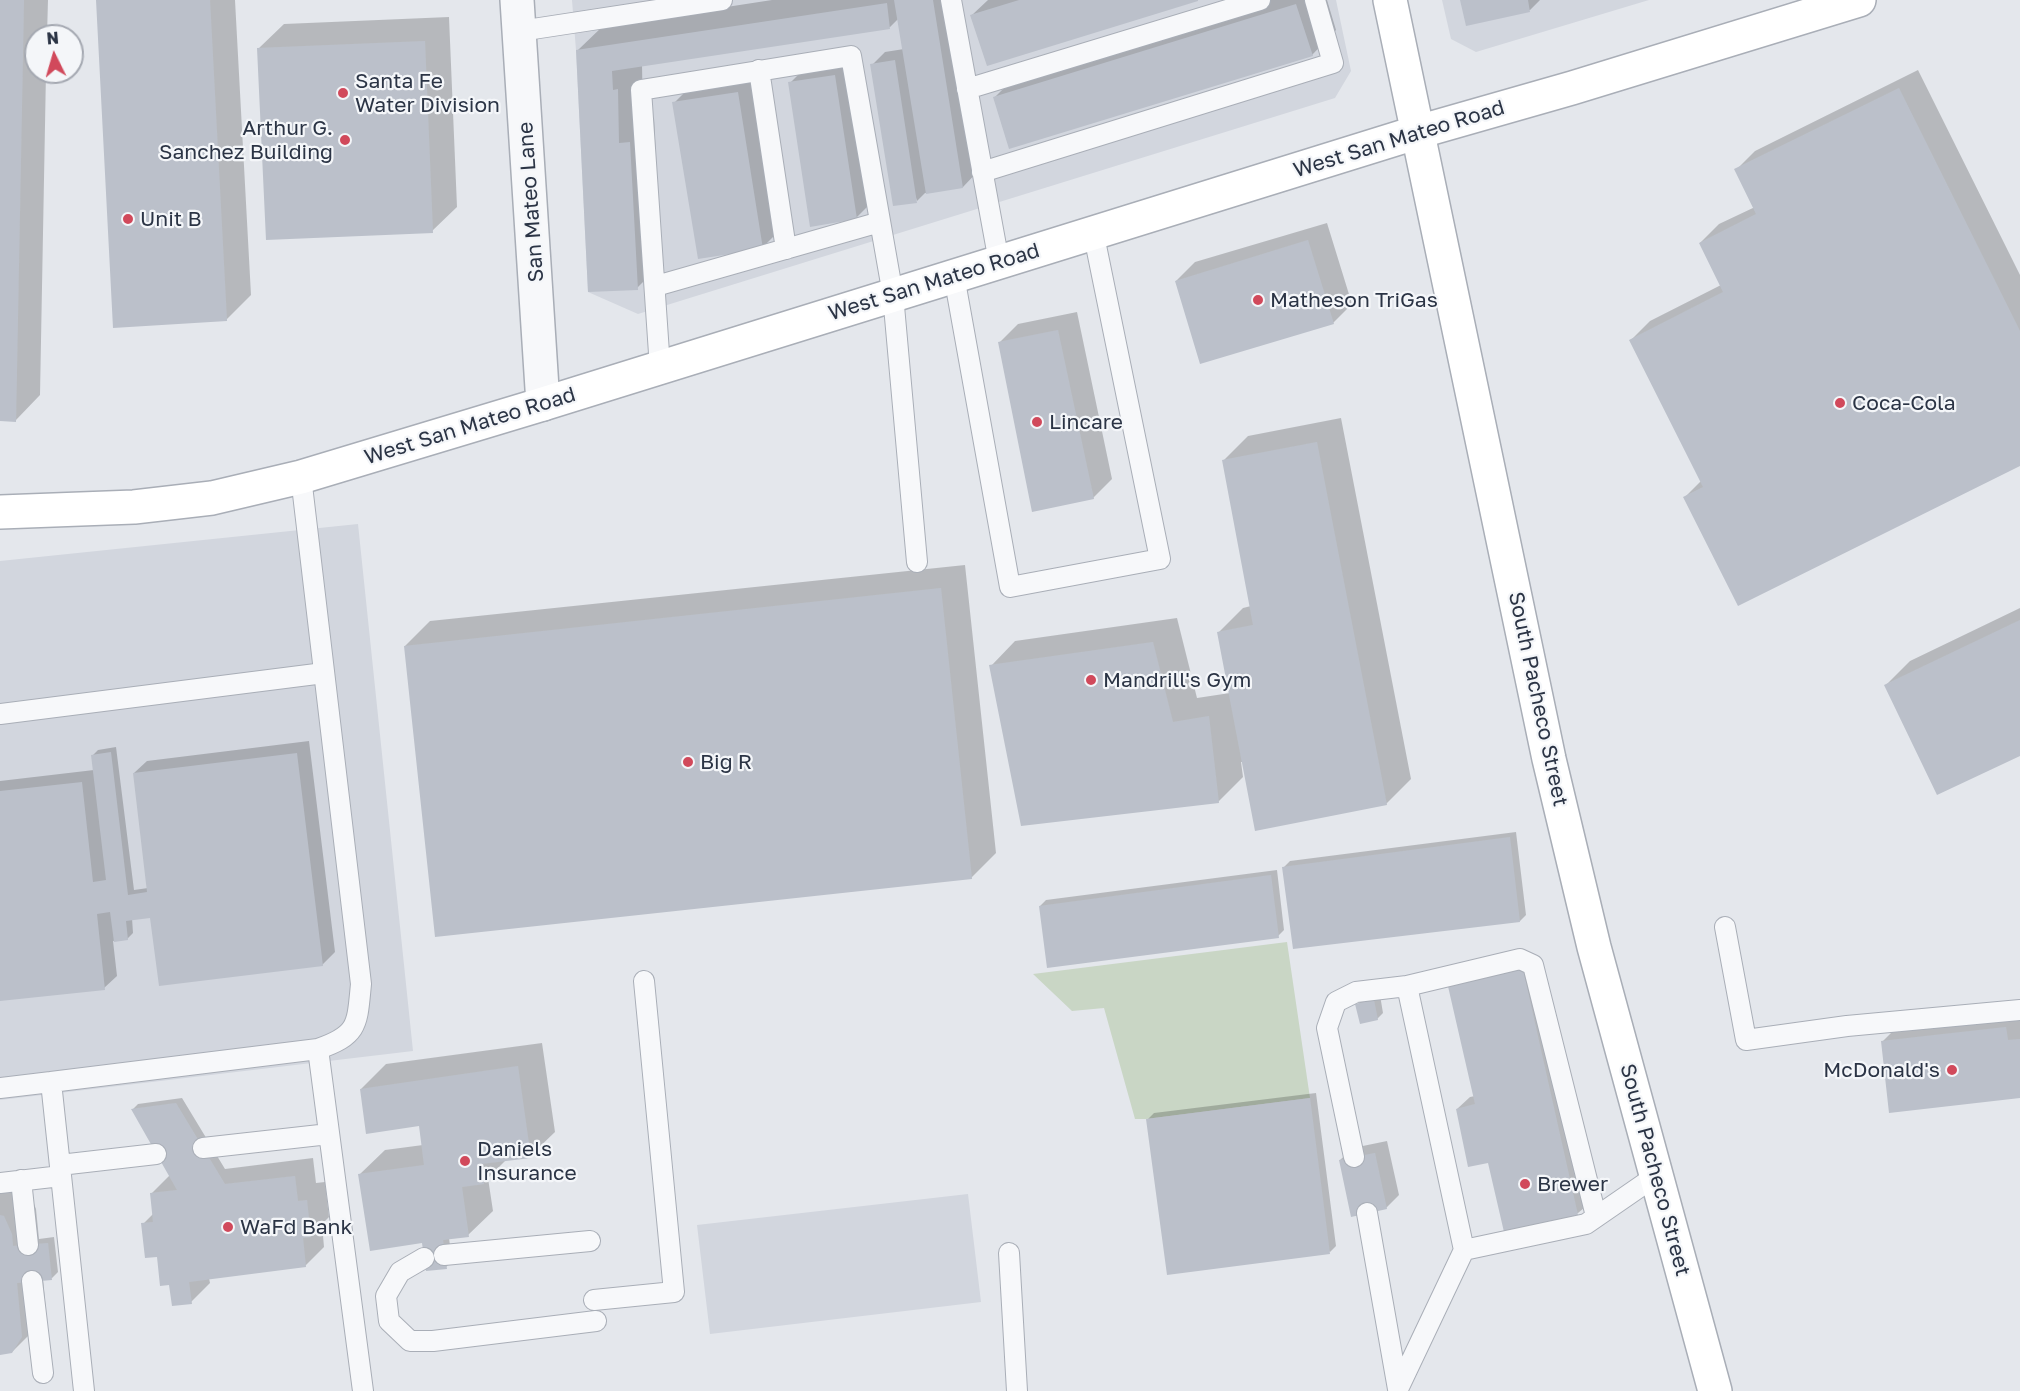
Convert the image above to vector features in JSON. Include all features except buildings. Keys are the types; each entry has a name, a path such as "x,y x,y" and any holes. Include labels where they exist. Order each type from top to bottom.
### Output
{"street":[{"name":"South Pacheco Street","path":"1390,0 1549,759 1594,947 1715,1391"},
{"name":"West San Mateo Road","path":"0,512 134,507 212,498 301,477 660,368 1093,231 1859,0"},
{"name":"San Mateo Lane","path":"518,15 543,404"}],"lane":[{"path":"518,15 722,0"},
{"path":"951,0 999,262"},
{"path":"967,89 1260,0"},
{"path":"982,172 1333,63 1315,0"},
{"path":"660,368 641,90 851,56 893,294 917,562"},
{"path":"759,70 786,249"},
{"path":"656,286 880,222"},
{"path":"954,276 1010,587 1160,559 1093,231"},
{"path":"0,1088 318,1050 340,1042 358,1021 361,984 301,477"},
{"path":"0,714 324,673"},
{"path":"1725,927 1746,1040 1847,1026 2020,1010"},
{"path":"1354,1157 1327,1028 1336,1002 1356,992 1407,986 1520,958 1533,965 1596,1216"},
{"path":"594,1300 674,1292 644,981"},
{"path":"1367,1213 1398,1389 1464,1250 1407,986"},
{"path":"318,1050 363,1391"},
{"path":"51,1082 84,1391"},
{"path":"203,1148 329,1134"},
{"path":"0,1183 156,1154"},
{"path":"1464,1250 1586,1224 1657,1175"},
{"path":"21,1180 28,1245"},
{"path":"444,1255 590,1241"},
{"path":"1009,1253 1017,1391"},
{"path":"424,1258 400,1272 386,1296 389,1321 410,1341 433,1341 596,1322"},
{"path":"32,1281 43,1373"}],"shaded area":[{"path":"572,0 1336,0 1351,71 1335,98 638,314 588,292"},
{"path":"1442,0 1649,0 1476,52 1451,39"},
{"path":"358,524 413,1051 0,1100 0,561"},
{"path":"968,1194 981,1302 710,1334 697,1225"}],"green space":[{"path":"1287,942 1310,1098 1146,1119 1135,1119 1104,1008 1072,1011 1033,974"}],"place":[{"name":"Santa Fe Water Division","path":"343,93"},
{"name":"Arthur G. Sanchez Building","path":"345,140"},
{"name":"Unit B","path":"128,219"},
{"name":"Matheson TriGas","path":"1258,300"},
{"name":"Coca-Cola","path":"1840,403"},
{"name":"Lincare","path":"1037,422"},
{"name":"Mandrill's Gym","path":"1091,680"},
{"name":"Big R","path":"688,762"},
{"name":"McDonald's","path":"1952,1070"},
{"name":"Daniels Insurance","path":"465,1161"},
{"name":"Brewer","path":"1525,1184"},
{"name":"WaFd Bank","path":"228,1227"}]}
